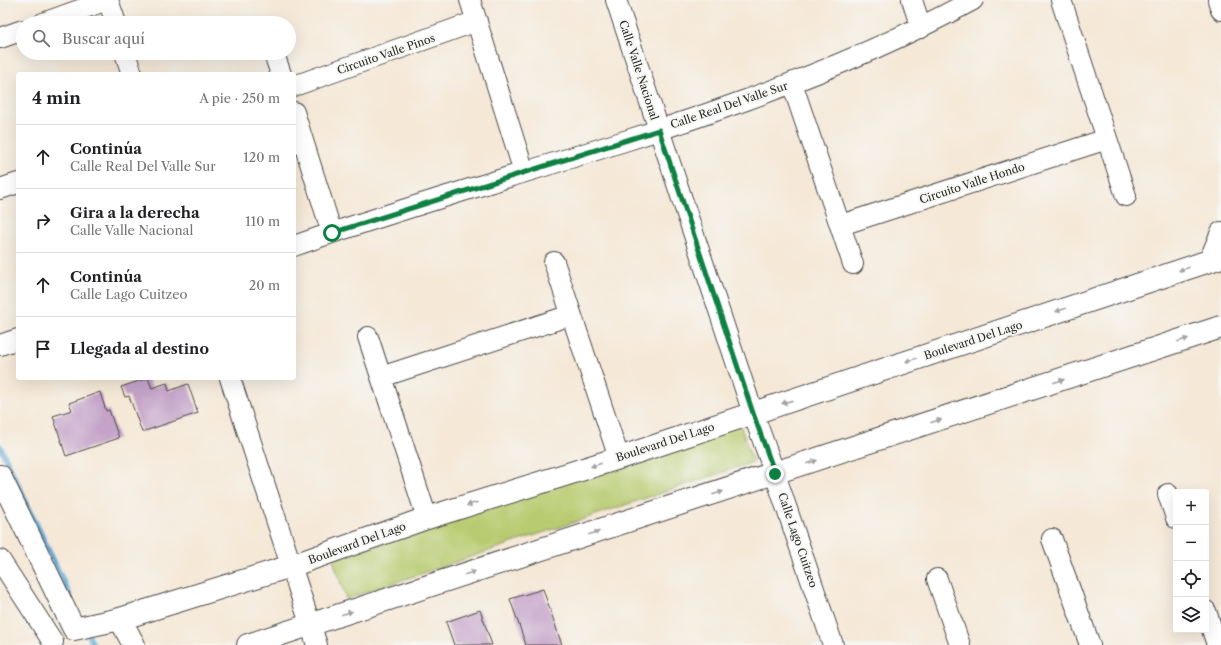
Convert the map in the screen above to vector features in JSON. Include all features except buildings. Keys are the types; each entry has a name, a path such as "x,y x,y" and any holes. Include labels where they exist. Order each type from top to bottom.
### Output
{"street":[{"path":"63,16 108,0 114,16"},
{"path":"470,0 524,172"},
{"name":"Calle Valle Nacional","path":"616,0 753,413"},
{"path":"912,0 921,28"},
{"name":"Calle Real Del Valle Sur","path":"296,245 659,130 792,83 921,28 973,0"},
{"path":"1061,0 1126,196"},
{"path":"1218,0 1221,10"},
{"name":"Circuito Valle Pinos","path":"296,85 477,21"},
{"path":"0,38 16,32"},
{"path":"127,60 131,72"},
{"path":"276,60 280,72"},
{"path":"792,83 854,264"},
{"path":"296,118 332,233"},
{"name":"Circuito Valle Hondo","path":"841,225 1107,139"},
{"path":"0,189 16,184"},
{"name":"Boulevard Del Lago","path":"74,629 118,620 291,566 427,518 619,458 1215,259 1221,232"},
{"path":"554,262 619,458"},
{"path":"381,377 571,315"},
{"path":"248,645 313,635 775,474 1218,331"},
{"path":"368,337 427,518"},
{"path":"0,345 16,340"},
{"path":"231,380 313,635"},
{"name":"Calle Lago Cuitzeo","path":"753,413 833,645"},
{"path":"0,476 74,629 51,644 0,560"},
{"path":"1168,494 1173,509"},
{"path":"1052,539 1090,645"},
{"path":"937,579 960,645"},
{"path":"118,620 134,645"},
{"path":"1209,620 1217,645"}],"green space":[{"path":"740,424 753,462 346,599 333,560"}],"waterway":[{"path":"0,446 70,596"},
{"path":"87,631 93,645"}],"route":[{"path":"332,233 659,130 753,413 775,474"}]}
